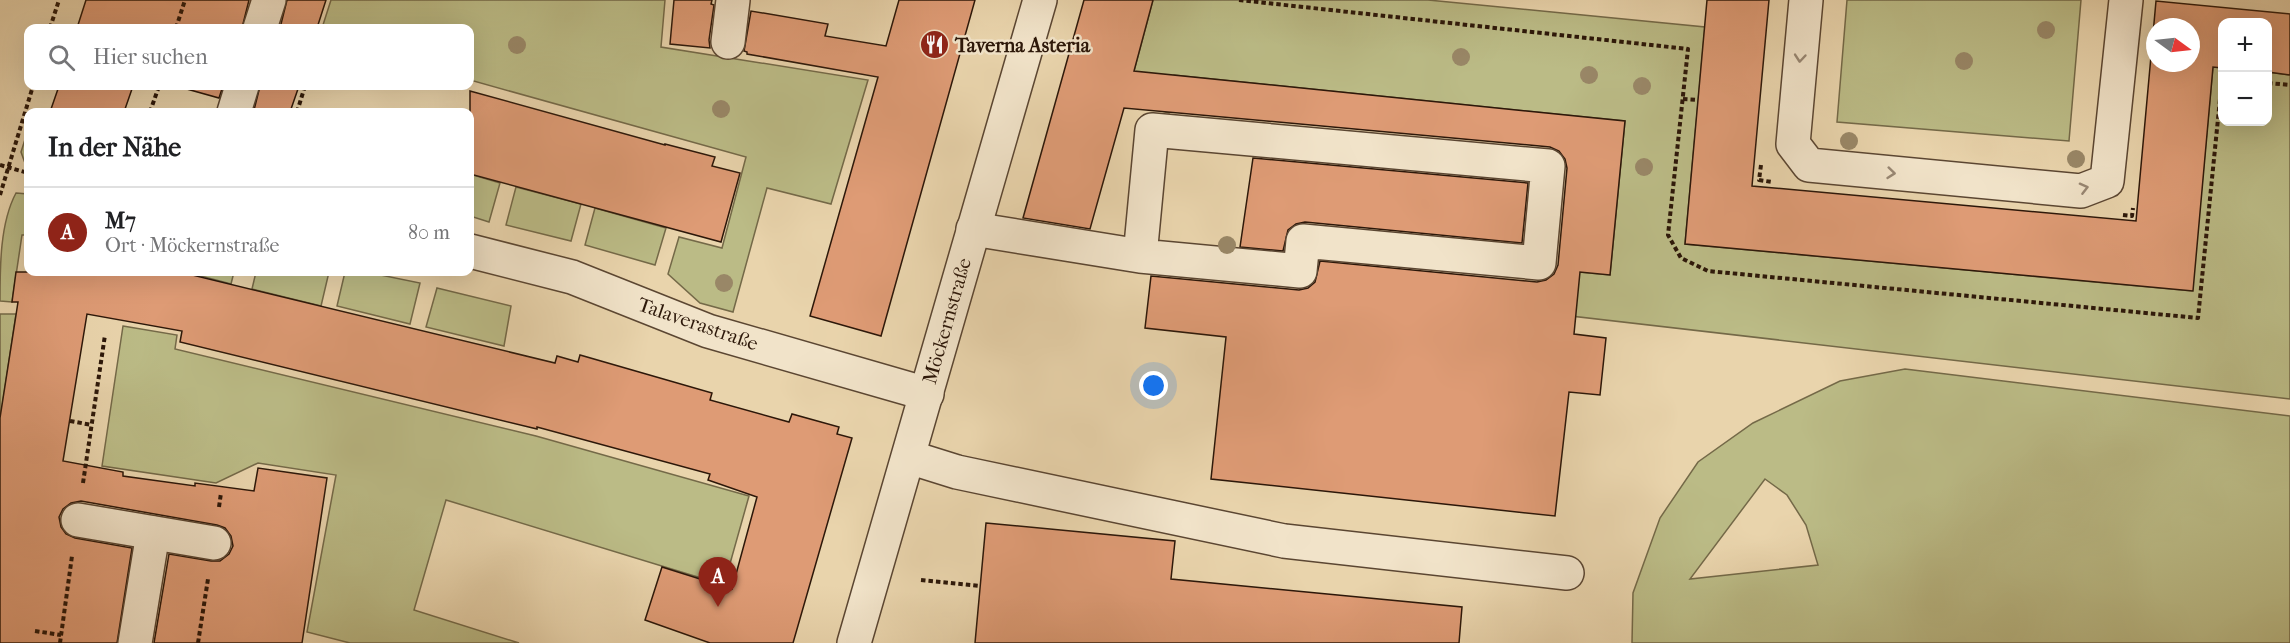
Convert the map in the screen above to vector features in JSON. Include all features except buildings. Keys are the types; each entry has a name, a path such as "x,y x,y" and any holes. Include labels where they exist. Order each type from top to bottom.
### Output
{"street":[{"path":"261,24 269,0"},
{"path":"728,42 733,0"},
{"name":"Möckernstraße","path":"854,643 1040,0"},
{"path":"1806,0 1793,144 1809,165 2081,192 2107,181 2126,0"},
{"path":"235,108 241,90"},
{"path":"973,230 1140,256 1300,271 1303,241 1539,263 1548,166 1152,130 1140,256"},
{"name":"Talaverastraße","path":"474,252 572,277 708,331 927,394"},
{"path":"909,457 957,472 1284,541 1567,573"},
{"path":"78,520 214,543"},
{"path":"135,643 153,533"}],"path":[{"path":"51,24 59,0"},
{"path":"177,24 185,0"},
{"path":"2272,83 2290,85"},
{"path":"26,108 32,90"},
{"path":"151,108 158,90"},
{"path":"298,108 304,90"},
{"path":"1683,99 1698,100"},
{"path":"0,195 24,116"},
{"path":"0,165 24,172"},
{"path":"70,421 92,424"},
{"path":"921,580 980,586"},
{"path":"35,631 61,635"}],"green space":[{"path":"331,0 665,0 661,47 868,80 831,204 767,188 733,312 700,303 668,274 679,237 722,248 746,157 474,81 474,24 323,24"},
{"path":"1153,0 1428,0 1705,27 1685,244 2192,291 2213,67 2218,68 2218,126 2272,126 2272,73 2290,75 2290,399 1545,313 1557,270 1610,275 1625,121 1174,75 1169,113 1126,101"},
{"path":"1847,0 2081,0 2069,141 1837,122"},
{"path":"24,143 24,160 21,152"},
{"path":"474,175 500,183 489,222 474,217"},
{"path":"516,187 581,204 571,241 506,225"},
{"path":"16,193 24,194 24,235 22,235 12,302 0,301 4,231"},
{"path":"595,208 666,228 655,265 585,245"},
{"path":"201,276 233,276 231,284"},
{"path":"255,276 328,276 321,306 252,289"},
{"path":"344,276 386,276 420,283 410,324 337,306"},
{"path":"437,288 511,306 504,346 426,327"},
{"path":"0,314 16,314 0,421"},
{"path":"123,326 177,335 175,349 536,436 749,496 724,585 446,500 414,610 519,643 350,643 307,632 336,475 258,463 216,483 102,466"},
{"path":"1905,369 2290,416 2290,643 1632,643 1633,593 1660,518 1698,462 1753,423 1840,381","holes":["1765,479 1787,495 1806,525 1818,565 1690,579"]}],"place":[{"name":"Taverna Asteria","path":"934,45"},
{"name":"M7","path":"718,607"}]}
